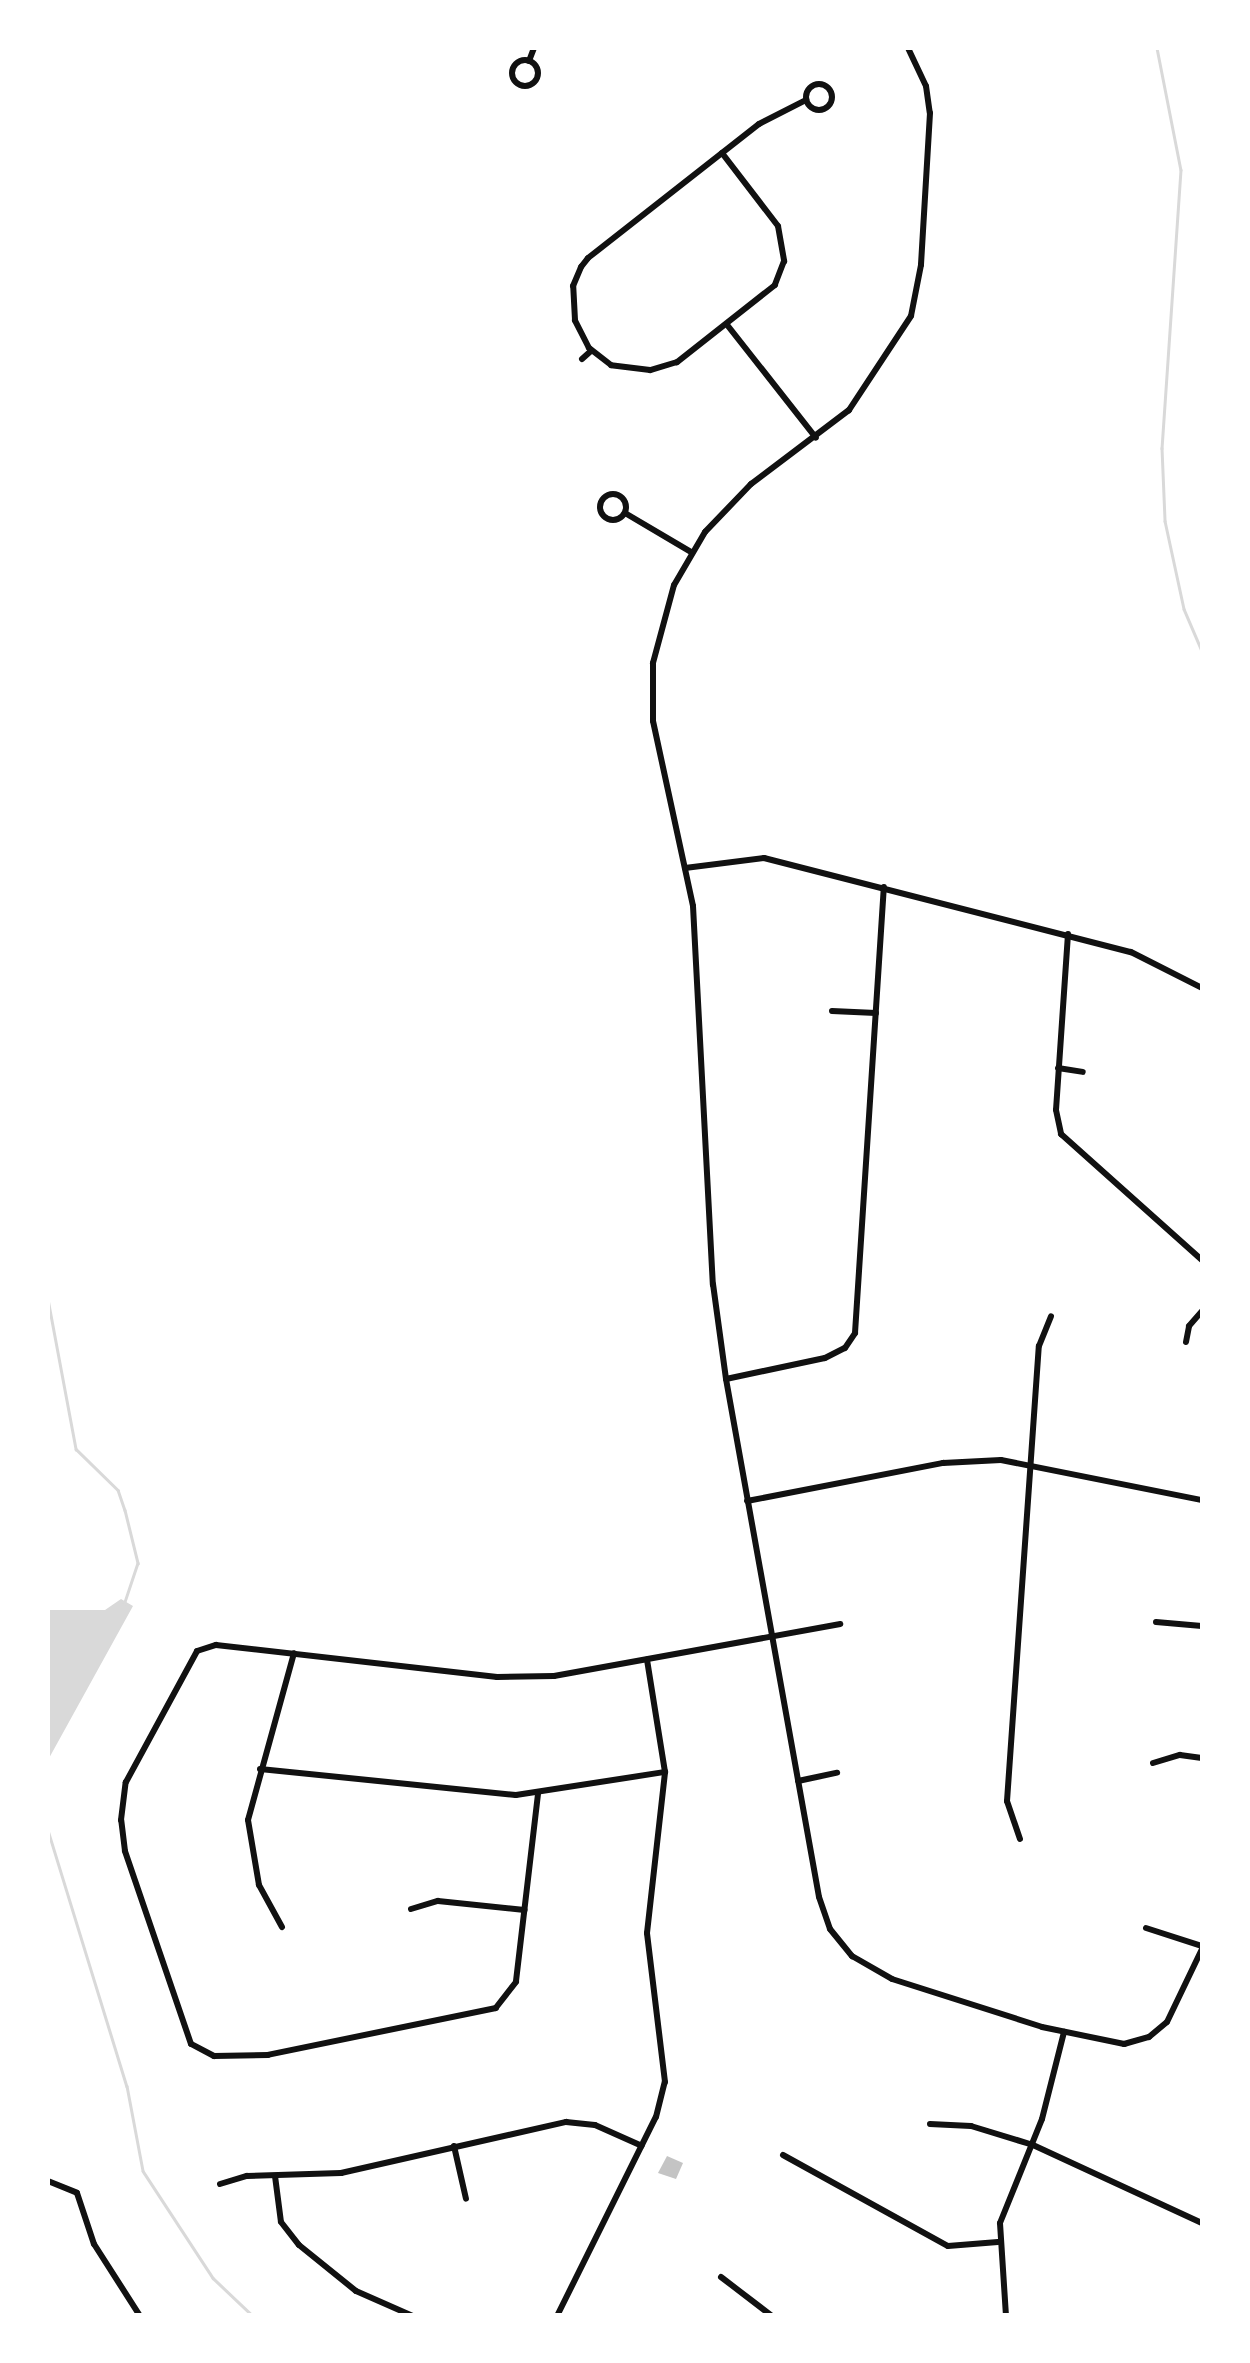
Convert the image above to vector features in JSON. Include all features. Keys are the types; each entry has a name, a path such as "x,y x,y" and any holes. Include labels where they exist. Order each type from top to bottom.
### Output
{"street":[{"path":"530,61 514,66 520,85 536,78 530,61 534,48"},
{"path":"908,48 922,72 930,114 916,302 866,392 816,438 736,496 691,552 665,610 652,690 695,926 712,1284 747,1501 824,1914 852,1956 892,1980 1064,2032 1124,2044 1149,2037 1174,2011 1202,1947 1146,1928"},
{"path":"722,153 772,214 785,249 775,285 684,358 650,370 622,369 592,351 572,309 581,267 722,153 765,120 806,100 816,84 832,93 823,110 806,100"},
{"path":"728,326 816,438"},
{"path":"582,358 592,351"},
{"path":"625,513 606,518 602,500 618,495 625,513 691,552"},
{"path":"685,868 754,856 1068,934 1153,960 1202,988"},
{"path":"726,1379 824,1358 845,1348 856,1333 884,887"},
{"path":"1068,934 1056,1110 1068,1144 1202,1260"},
{"path":"832,1011 876,1014"},
{"path":"1058,1068 1083,1072"},
{"path":"1186,1342 1202,1311"},
{"path":"1020,1839 1008,1802 1039,1346 1050,1316"},
{"path":"747,1501 943,1463 1030,1465 1202,1500"},
{"path":"1156,1622 1202,1626"},
{"path":"538,1794 514,1987 489,2011 268,2055 214,2056 192,2044 126,1852 126,1782 196,1651 216,1645 497,1677 554,1676 840,1624"},
{"path":"282,1928 259,1886 250,1847 250,1802 282,1714 294,1653"},
{"path":"557,2316 642,2146 665,2082 648,1934 665,1772 647,1659"},
{"path":"1152,1763 1180,1755 1202,1758"},
{"path":"260,1768 538,1794 665,1772"},
{"path":"798,1780 837,1773"},
{"path":"411,1909 438,1900 525,1910"},
{"path":"1006,2316 998,2242 1003,2212 1033,2146 1064,2032"},
{"path":"220,2184 341,2172 566,2122 595,2125 642,2146"},
{"path":"930,2124 970,2126 1033,2146 1202,2223"},
{"path":"454,2146 466,2199"},
{"path":"783,2154 948,2246 998,2242"},
{"path":"275,2176 281,2222 299,2245 356,2291 413,2316"},
{"path":"48,2181 77,2192 94,2244 140,2316"},
{"path":"721,2278 772,2316"}],"shaded area":[{"path":"121,1599 133,1606 48,1760 48,1610 105,1610"}],"building":[{"path":"667,2156 683,2163 676,2179 658,2173"}],"waterway":[{"path":"1157,48 1181,170 1162,448 1165,521 1184,609 1202,651"},
{"path":"48,1299 76,1449 118,1490 125,1510 138,1563 124,1605"},
{"path":"48,1830 127,2086 143,2171 213,2278 253,2316"}]}
